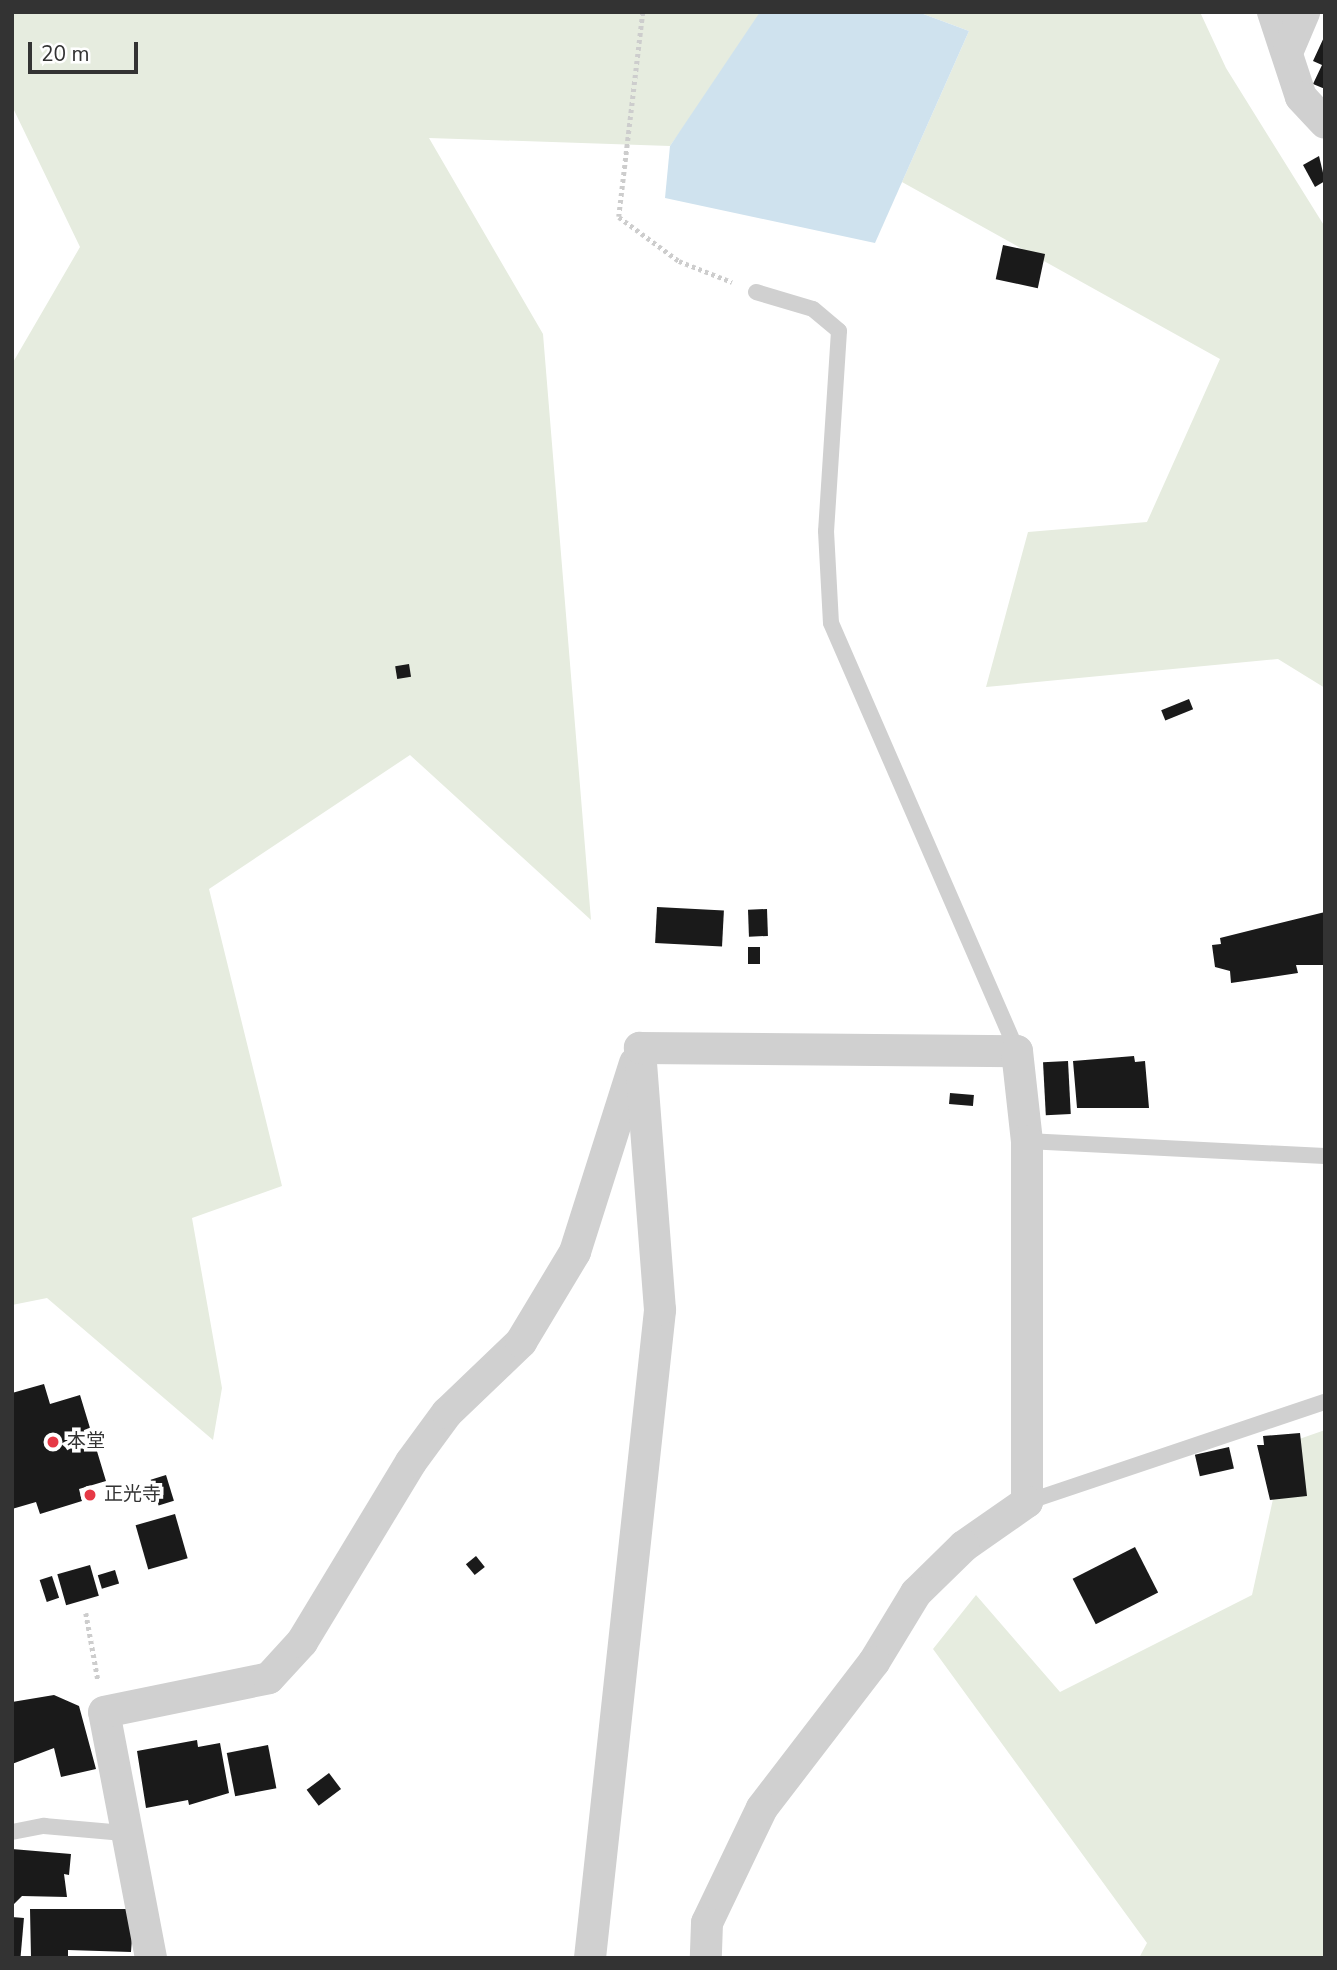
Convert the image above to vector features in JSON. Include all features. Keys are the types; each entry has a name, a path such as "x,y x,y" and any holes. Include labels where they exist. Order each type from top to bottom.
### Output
{"street":[{"path":"1273,12 1289,48 1301,97 1325,123"},
{"path":"1289,48 1304,12"},
{"path":"640,1048 1017,1051 1027,1141 1027,1502 964,1546 916,1593 874,1662 762,1808 707,1923 706,1958"},
{"path":"151,1958 124,1833 104,1712 269,1678 302,1642 411,1462 447,1413 521,1342 575,1252 640,1048"},
{"path":"590,1958 660,1310 640,1048"}],"lane":[{"path":"755,292 813,309 839,331 826,531 831,623 1017,1051"},
{"path":"1027,1141 1325,1156"},
{"path":"1027,1502 1325,1402"},
{"path":"12,1832 44,1826 124,1833"}],"path":[{"path":"643,12 619,217 679,261 755,292"},
{"path":"86,1613 104,1712"}],"shaded area":[{"path":"12,12 766,12 670,146 429,138 543,334 591,920 410,755 209,889 282,1186 192,1218 222,1388 213,1440 47,1298 12,1305 12,364 80,247 12,106"},
{"path":"918,12 1200,12 1226,68 1325,227 1325,688 1278,659 986,687 1028,532 1147,522 1220,359 902,182 969,31"},
{"path":"1325,1430 1325,1958 1139,1958 1147,1943 933,1649 976,1595 1060,1692 1252,1595 1285,1444"}],"water":[{"path":"760,12 918,12 969,31 875,243 665,198 670,146"}],"building":[{"path":"1325,35 1325,89 1313,84 1322,65 1313,61"},
{"path":"1319,156 1325,181 1315,187 1303,165"},
{"path":"1003,245 1045,254 1038,288 996,279"},
{"path":"409,664 411,677 397,679 395,666"},
{"path":"1189,699 1193,709 1165,720 1161,710"},
{"path":"657,907 724,911 722,946 655,943"},
{"path":"767,909 768,936 749,937 748,910"},
{"path":"1325,912 1325,965 1296,965 1298,973 1231,983 1230,971 1215,967 1212,945 1221,944 1220,938"},
{"path":"748,947 760,947 760,964 748,964"},
{"path":"1134,1056 1135,1062 1145,1061 1149,1108 1077,1108 1073,1061"},
{"path":"1068,1061 1071,1114 1046,1115 1043,1062"},
{"path":"950,1093 974,1095 973,1106 949,1104"},
{"name":"本堂","path":"44,1384 50,1404 80,1395 106,1481 79,1489 82,1501 40,1514 36,1502 12,1509 12,1393"},
{"path":"1300,1433 1307,1496 1270,1500 1257,1445 1264,1445 1263,1436"},
{"path":"1229,1447 1234,1468 1200,1476 1195,1455"},
{"path":"166,1475 174,1501 159,1505 151,1480"},
{"path":"175,1514 188,1558 148,1570 136,1525"},
{"path":"1135,1547 1158,1592 1096,1624 1073,1579"},
{"path":"476,1556 485,1567 475,1575 466,1564"},
{"path":"90,1565 99,1596 66,1605 57,1574"},
{"path":"115,1570 119,1583 102,1589 98,1575"},
{"path":"52,1576 59,1598 47,1602 40,1580"},
{"path":"54,1695 79,1706 96,1769 61,1777 54,1748 12,1764 12,1702"},
{"path":"197,1740 198,1747 220,1743 229,1793 189,1805 188,1800 146,1808 137,1751"},
{"path":"268,1745 276,1788 235,1796 227,1753"},
{"path":"329,1773 341,1789 319,1806 307,1790"},
{"path":"12,1849 71,1854 69,1875 64,1874 67,1897 22,1896 12,1906"},
{"path":"30,1909 134,1909 131,1952 68,1950 68,1958 31,1958"},
{"path":"12,1917 24,1918 20,1958 12,1958"}],"place":[{"name":"本堂","path":"53,1442"},
{"name":"正光寺","path":"90,1495"}]}
